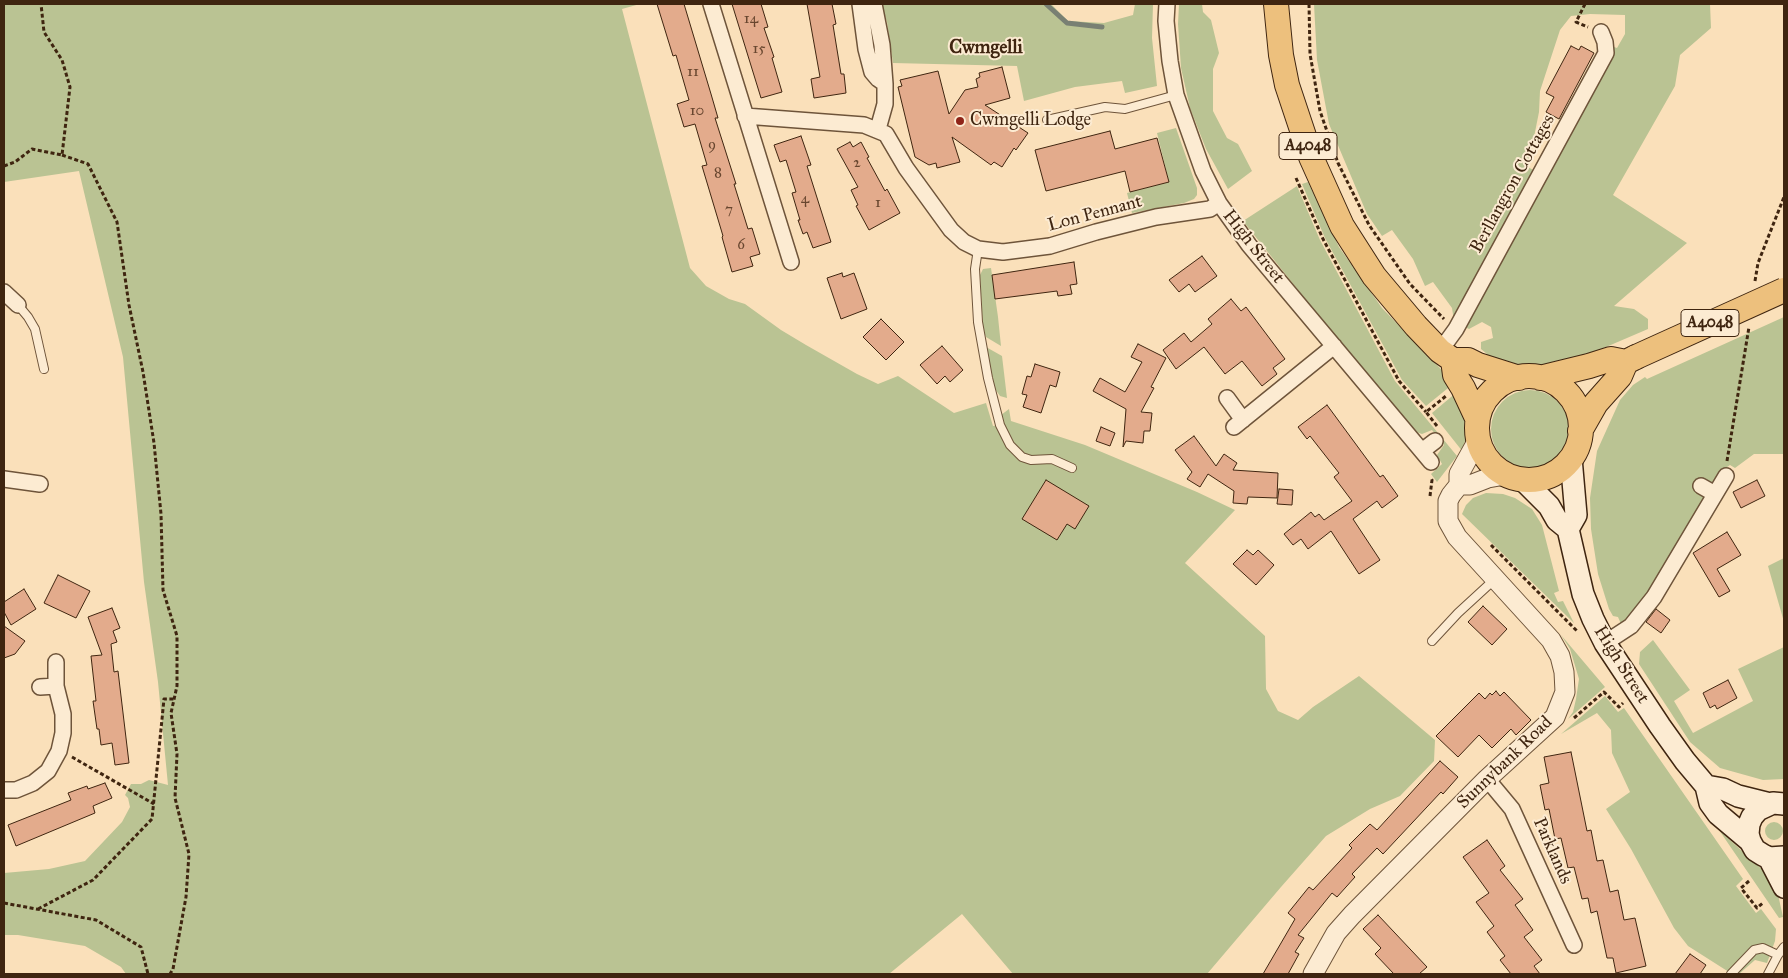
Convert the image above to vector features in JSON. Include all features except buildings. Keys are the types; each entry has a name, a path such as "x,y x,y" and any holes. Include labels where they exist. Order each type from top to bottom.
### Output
{"main road":[{"name":"A4048","path":"1276,4 1281,55 1287,85 1311,157 1342,226 1374,276 1393,301 1446,355 1463,388 1477,429"},
{"name":"A4048","path":"1529,378 1589,366 1611,359 1631,360 1784,290"},
{"path":"1446,355 1529,378 1549,379 1570,397 1579,414 1580,431"},
{"path":"1529,378 1504,382 1490,394 1484,401 1477,429 1484,453 1494,468 1514,477 1533,481 1550,476 1564,466 1571,458 1575,452 1580,431 1596,403 1620,376 1631,360"},
{"path":"1568,529 1576,516 1571,458"},
{"name":"High Street","path":"1514,477 1549,506 1557,520 1568,529 1583,594 1605,643 1665,733 1706,786 1710,803 1718,814 1750,841 1755,850 1777,858"},
{"path":"1706,786 1723,789 1738,796 1780,804"},
{"path":"1750,841 1748,834 1752,817 1758,810 1780,804"},
{"path":"1777,858 1784,887"}],"street":[{"path":"711,4 791,262"},
{"path":"860,4 866,49 872,72 886,84"},
{"path":"745,116 864,125 878,129 885,104 886,84 882,45 874,4"},
{"name":"High Street","path":"1167,4 1166,21 1176,95 1203,171 1219,203 1249,245 1426,456 1438,436"},
{"name":"Berllangron Cottages","path":"1446,355 1456,329 1606,52 1601,32"},
{"name":"Lon Pennant","path":"878,129 886,134 906,168 951,230 964,242 978,249 1002,252 1050,246 1156,217 1210,209 1219,203"},
{"path":"4,292 18,305"},
{"path":"1226,398 1238,424 1334,346"},
{"name":"Sunnybank Road","path":"1316,973 1336,933 1352,914 1487,780 1555,717 1565,692 1564,672 1560,656 1551,640 1450,528 1447,515 1448,502 1459,485 1459,474 1467,462 1477,429"},
{"path":"1605,643 1630,626 1654,597 1726,476"},
{"path":"1459,485 1470,485 1488,478 1514,477"},
{"path":"4,479 40,484"},
{"path":"1701,486 1715,494"},
{"path":"4,790 16,790 33,783 48,771 59,751 63,733 63,714 48,686 56,662"},
{"name":"Parklands","path":"1487,780 1512,809 1574,945"}],"lane":[{"path":"1047,120 1105,107 1125,109 1176,95"},
{"path":"978,249 975,268 978,322 988,378 998,418 1010,445 1022,457 1031,460 1052,459 1072,468"},
{"path":"18,305 35,329 44,369"},
{"path":"1432,642 1458,613 1495,579"},
{"path":"1731,974 1754,950 1763,948 1778,955"},
{"path":"1768,974 1784,948"}],"path":[{"path":"41,4 44,32 62,60 70,87 62,155"},
{"path":"1309,4 1310,54 1320,111 1338,163 1369,225 1410,284 1446,322"},
{"path":"1585,4 1576,22 1601,32"},
{"path":"4,166 16,162 32,149 62,155 88,164 117,222 129,305 143,372 154,443 161,514 163,590 177,636 177,686 171,713 177,754 175,798 189,854 186,897 173,969 170,974"},
{"path":"1755,283 1758,263 1784,197"},
{"path":"1726,476 1749,322"},
{"path":"1438,436 1426,412 1448,394"},
{"path":"1489,543 1581,635"},
{"path":"1583,709 1604,692 1619,708 1628,699"},
{"path":"38,909 93,880 152,819 164,698 174,699"},
{"path":"67,754 154,804"},
{"path":"1749,881 1742,888 1757,908 1764,902"},
{"path":"4,903 96,920 141,947 148,974"}],"green space":[{"path":"4,4 640,4 622,9 690,268 706,286 729,299 745,304 781,330 878,384 898,376 954,413 986,403 993,426 1000,425 1001,415 1009,409 1011,421 1085,445 1235,510 1185,563 1265,636 1266,689 1278,711 1298,720 1313,707 1359,676 1435,740 1434,761 1400,796 1370,809 1326,836 1207,974 1013,974 962,914 889,974 126,974 121,967 85,946 18,935 4,935 4,873 49,869 85,861 122,822 130,807 128,798 125,795 131,784 141,784 149,780 168,785 158,682 144,582 123,357 79,171 4,182"},
{"path":"881,4 1051,4 1068,21 1104,23 1133,15 1135,4 1153,4 1152,38 1157,86 1125,93 1122,81 1075,87 1024,101 1017,66 893,63 887,22"},
{"path":"1179,4 1202,4 1203,12 1211,20 1219,53 1213,69 1213,111 1227,138 1238,144 1252,171 1228,189 1206,149 1190,108 1181,68 1178,24"},
{"path":"1314,4 1710,4 1711,28 1680,55 1675,86 1613,195 1687,243 1614,306 1634,309 1648,319 1648,329 1599,350 1601,356 1540,367 1517,366 1485,357 1487,354 1481,349 1481,342 1493,338 1491,327 1482,322 1469,329 1454,321 1452,308 1433,282 1425,286 1413,259 1392,230 1382,236 1367,214 1329,124 1317,60","holes":["1590,14 1625,15 1625,34 1617,48 1614,47 1547,178 1528,167 1539,112 1540,91 1560,30 1571,16"]},
{"path":"1176,128 1197,188 1197,195 1194,199 1184,203 1132,213 1127,193 1169,182 1157,133"},
{"path":"1308,182 1339,247 1382,308 1453,384 1426,406 1402,380 1325,238 1302,184"},
{"path":"1297,186 1320,240 1395,381 1457,456 1437,482 1431,474 1442,464 1437,455 1444,445 1432,430 1422,434 1416,432 1314,310 1243,221"},
{"path":"991,268 1001,346 986,337 983,330 980,275 983,269"},
{"path":"1784,317 1784,454 1754,454 1735,468 1730,465 1721,471 1650,590 1633,614 1621,624 1618,617 1613,616 1609,609 1598,574 1591,529 1590,498 1597,451 1620,400 1633,385 1645,377 1647,379"},
{"path":"986,347 1002,356 1007,398 1000,396 995,389"},
{"path":"1530,390 1545,393 1557,402 1566,414 1569,429 1566,444 1557,456 1545,465 1530,468 1515,465 1503,456 1494,444 1491,429 1494,414 1503,402 1515,393"},
{"path":"1457,392 1466,418 1467,431 1463,452 1432,413"},
{"path":"1486,493 1503,494 1515,498 1532,509 1542,525 1559,591 1554,593 1558,602 1563,601 1574,623 1462,514 1466,505 1473,498"},
{"path":"1784,558 1784,622 1768,566"},
{"path":"1561,635 1605,687 1568,719 1573,712 1579,679 1570,649"},
{"path":"1653,640 1690,690 1674,701 1693,733 1753,701 1738,669 1784,647 1784,779 1763,780 1720,768 1690,742 1639,664 1640,652"},
{"path":"1605,696 1618,712 1624,708 1743,879 1736,886 1756,913 1761,909 1776,929 1775,941 1767,963 1755,960 1739,974 1732,974 1688,946 1674,928 1631,849 1606,809 1630,792 1612,753 1611,730 1597,713 1561,734"},
{"path":"1770,822 1778,822 1783,827 1781,838 1770,840 1765,835 1765,827"},
{"path":"1719,830 1765,872 1777,890 1783,917 1779,918"}],"waterway":[{"path":"1046,4 1067,23 1102,27"}],"place":[{"name":"Cwmgelli Lodge","path":"960,121"}],"district":[{"name":"Cwmgelli","path":"986,48"}]}
